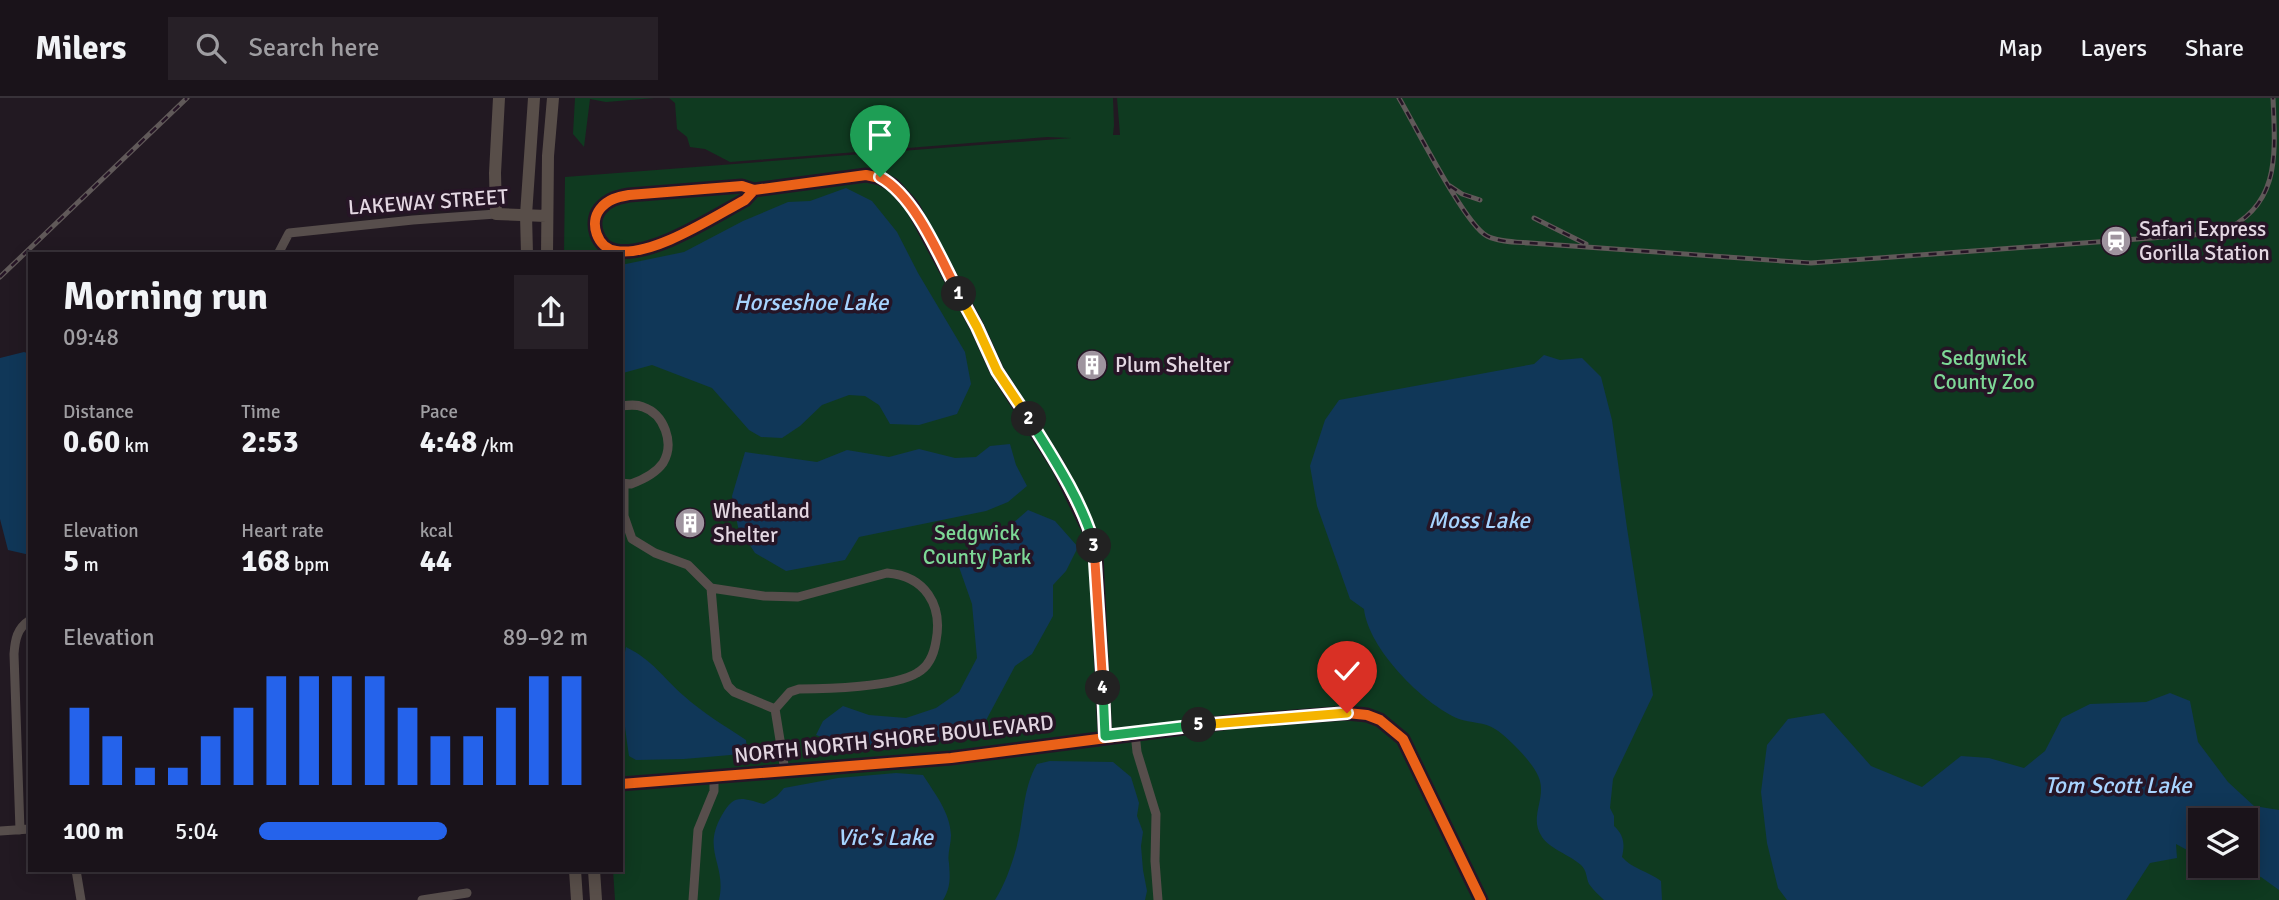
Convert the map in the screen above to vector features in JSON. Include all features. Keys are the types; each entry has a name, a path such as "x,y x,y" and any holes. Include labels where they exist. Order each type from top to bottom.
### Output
{"main road":[{"path":"496,214 495,163 499,98"},
{"path":"527,252 526,215 534,98"},
{"path":"547,252 546,216 553,98"},
{"name":"LAKEWAY STREET","path":"496,214 546,216"},
{"path":"575,872 578,900"},
{"path":"594,872 596,900"}],"street":[{"path":"754,190 745,200 677,237 647,247 623,251 608,248 595,229 595,220 601,208 619,197 742,186 754,190 866,175 880,177 893,185 912,206 977,327 997,371 1058,466 1091,534 1096,556 1105,736"},
{"name":"LAKEWAY STREET","path":"279,252 289,233 413,219 496,214"},
{"path":"623,406 635,405 652,412 660,419 668,446 662,464 656,471 631,484 623,483 624,516 632,539 654,552 688,565 710,588 764,596 799,597 887,573 911,579 931,596 936,608 938,634 927,665 917,673 869,685 799,689 790,692 775,709"},
{"path":"710,588 717,658 728,686 734,692 775,709"},
{"path":"0,831 25,830 14,654 19,630 28,622"},
{"path":"775,709 785,771"},
{"name":"NORTH NORTH SHORE BOULEVARD","path":"623,783 951,758 1105,736 1238,721 1347,713 1367,715 1380,720 1396,732 1408,748 1481,900"},
{"path":"1135,733 1137,752 1156,814 1158,900"},
{"path":"693,900 698,830 714,791 714,776"},
{"path":"76,872 81,900"},
{"path":"422,900 467,893"}],"green space":[{"path":"575,98 655,98 606,102 590,99 584,147 573,134"},
{"name":"Sedgwick County Park","path":"669,98 1113,98 1113,135 1120,135 1117,98 2279,98 2279,900 615,900 613,872 623,872 623,252 564,252 565,177 1071,138 1047,137 730,162 705,149 690,147 687,137 677,129 675,103"}],"water":[{"name":"Horseshoe Lake","path":"846,188 872,201 897,232 965,352 971,384 957,414 919,425 890,424 879,405 865,396 849,395 822,405 800,426 782,438 761,437 749,430 712,388 652,365 623,373 623,265 684,252 743,221 788,202 810,201"},
{"path":"28,353 28,555 8,550 0,519 0,358"},
{"name":"Moss Lake","path":"1544,355 1560,360 1582,358 1601,377 1612,420 1653,695 1613,779 1610,808 1614,816 1614,826 1623,840 1622,857 1661,881 1662,900 1604,900 1589,884 1581,865 1542,837 1537,823 1541,788 1533,767 1501,733 1487,725 1459,719 1430,701 1414,688 1386,657 1375,641 1364,609 1350,599 1317,506 1310,466 1325,420 1339,400 1534,364"},
{"path":"1010,444 1016,465 1027,486 1008,502 986,511 859,537 845,560 786,571 755,553 738,527 732,496 745,452 817,462 847,450 889,457 919,449 955,458 976,457 990,446"},
{"path":"1028,510 1055,521 1078,547 1066,571 1053,585 1053,616 1032,654 1015,666 983,726 945,740 893,748 875,741 862,752 816,735 823,721 843,706 869,715 906,718 936,708 959,692 977,658 972,604 959,567 971,545 1002,540 1012,524"},
{"path":"626,647 636,652 699,708 746,740 747,749 742,754 684,759 636,760 629,756 623,702"},
{"name":"Tom Scott Lake","path":"2170,693 2190,701 2198,742 2228,782 2254,806 2279,810 2279,890 2258,876 2258,808 2188,808 2188,850 2176,844 2177,858 2150,863 2126,900 1787,900 1778,888 1767,843 1761,792 1767,745 1788,719 1824,713 1871,766 1922,787 1961,756 1989,758 2024,768 2045,751 2062,718 2090,704 2146,702"},
{"path":"1050,761 1113,762 1131,777 1139,803 1137,816 1143,832 1141,846 1147,891 1145,900 995,900 1014,856 1032,774 1037,764"},
{"name":"Vic's Lake","path":"896,773 923,775 948,819 951,835 948,856 950,877 943,900 719,900 721,887 714,838 722,815 735,800 744,799 764,804 784,788 838,778"}],"railway":[{"path":"0,277 187,98"},
{"path":"1399,98 1466,214 1487,236 1513,242 1811,263 2219,233 2253,210 2270,179 2274,142 2273,98"},
{"path":"1450,186 1462,194 1480,200"},
{"path":"1534,218 1586,244"}],"cycle path":[{"path":"754,190 745,200 700,225 647,248 631,251 609,249 600,240 595,228 597,215 603,206 629,195 742,186 754,190 866,175 893,185 912,206 977,327 997,371 1058,466 1091,534 1096,556 1105,736"},
{"path":"623,784 951,758 1238,721 1347,713 1367,715 1380,720 1403,739 1481,900"}],"place":[{"name":"Safari Express Gorilla Station","path":"2116,241"},
{"name":"Plum Shelter","path":"1092,365"},
{"name":"Wheatland Shelter","path":"690,523"}],"route":[{"path":"880,177 893,185 912,206 977,327 997,371 1058,466 1091,534 1096,556 1105,736 1238,721 1347,713"}],"park label":[{"name":"Sedgwick County Zoo","path":"1984,370"}]}
